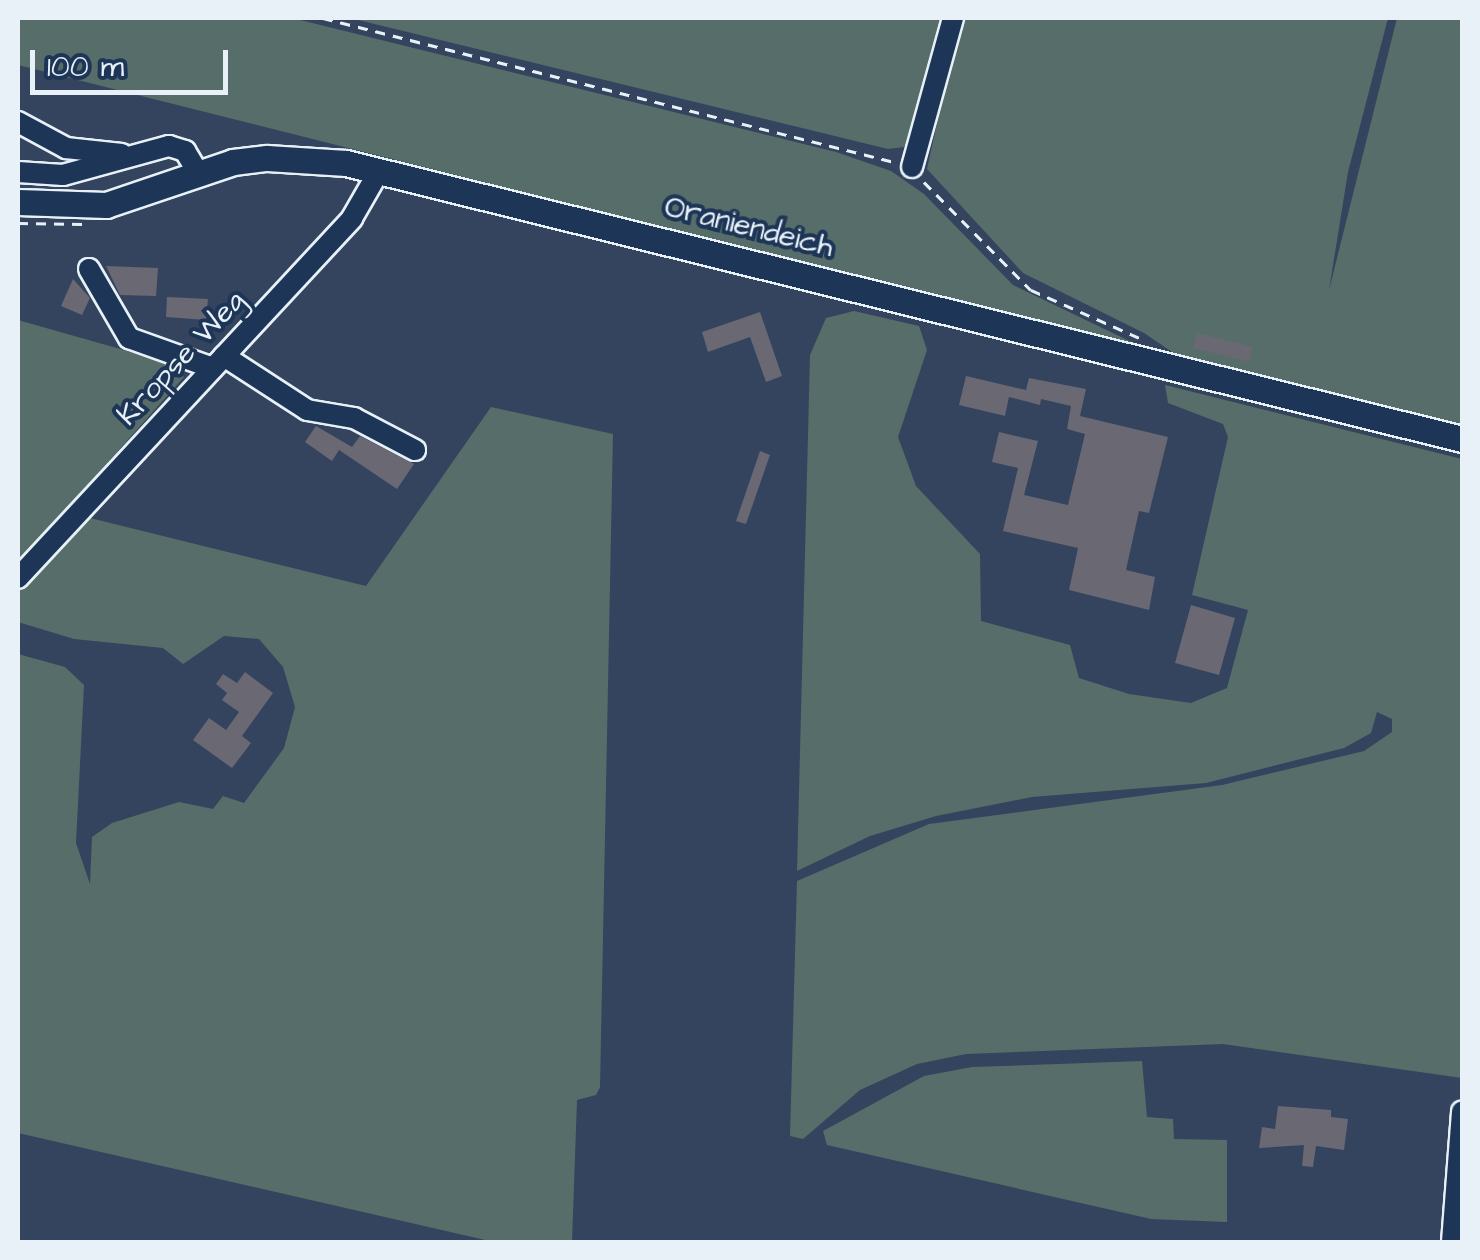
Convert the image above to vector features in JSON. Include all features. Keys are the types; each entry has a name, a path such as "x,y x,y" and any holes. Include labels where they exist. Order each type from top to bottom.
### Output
{"main road":[{"name":"Oraniendeich","path":"18,202 106,205 199,174 266,158 379,172 1462,439"}],"street":[{"path":"912,167 953,18"},
{"path":"18,122 42,139 87,153 179,148 199,174"},
{"path":"18,172 63,175 149,152"},
{"name":"Kropse Weg","path":"18,578 352,218 379,172"},
{"path":"89,269 129,338 218,362 307,410 354,418 414,450"},
{"path":"1452,1242 1462,1111"}],"path":[{"path":"323,18 912,167 1010,274 1031,290 1136,335 1157,348 1168,366"}],"green space":[{"path":"18,18 292,18 836,152 891,171 924,194 1013,285 1144,348 18,65"},
{"path":"350,18 945,18 915,134 904,147 888,149"},
{"path":"960,18 1388,18 1348,172 1329,290 1397,18 1462,18 1462,430 1184,360 1144,333 1023,273 927,169"},
{"path":"854,311 919,326 927,350 898,437 916,486 980,554 981,621 1070,645 1079,678 1129,694 1191,703 1227,688 1248,610 1192,595 1228,437 1223,424 1168,403 1165,385 1462,459 1462,1078 1223,1044 966,1054 917,1064 860,1090 803,1139 790,1136 797,881 929,824 1222,785 1364,751 1392,732 1392,719 1377,712 1371,733 1344,748 1206,783 1032,797 936,816 870,836 797,871 810,355 826,318"},
{"path":"18,320 159,360 184,377 18,563"},
{"path":"491,407 613,434 600,1087 596,1095 577,1100 572,1242 494,1242 18,1133 18,654 65,667 84,685 76,843 90,884 92,837 112,823 179,802 213,809 223,796 244,803 284,748 295,707 283,667 259,639 224,636 183,664 163,648 74,639 18,622 18,590 86,517 366,586"},
{"path":"1142,1061 1147,1117 1173,1119 1174,1139 1227,1140 1227,1222 1151,1219 827,1145 823,1131 924,1076 972,1067"}],"building":[{"path":"106,266 158,268 156,296 120,295"},
{"path":"73,279 90,298 82,315 61,306"},
{"path":"167,297 208,299 206,320 166,317"},
{"path":"760,312 782,376 766,382 750,337 708,352 702,332"},
{"path":"1197,333 1253,347 1249,362 1193,348"},
{"path":"966,376 1026,390 1029,378 1086,389 1080,416 1168,437 1149,513 1139,511 1126,570 1155,577 1149,610 1069,590 1078,548 1003,531 1018,468 992,462 999,432 1038,441 1024,495 1068,505 1085,434 1067,429 1071,406 1041,399 1040,405 1009,397 1005,416 959,405"},
{"path":"316,426 352,447 360,436 414,464 397,489 339,450 332,461 305,442"},
{"path":"760,451 770,455 746,524 736,521"},
{"path":"1191,605 1235,618 1219,675 1175,663"},
{"path":"245,672 273,693 242,736 251,743 232,768 193,740 209,718 226,730 239,712 222,700 227,693 216,684 223,674 237,683"},
{"path":"1278,1106 1331,1110 1331,1117 1348,1119 1344,1150 1316,1146 1313,1167 1302,1166 1304,1145 1259,1148 1262,1127 1275,1129"}]}
